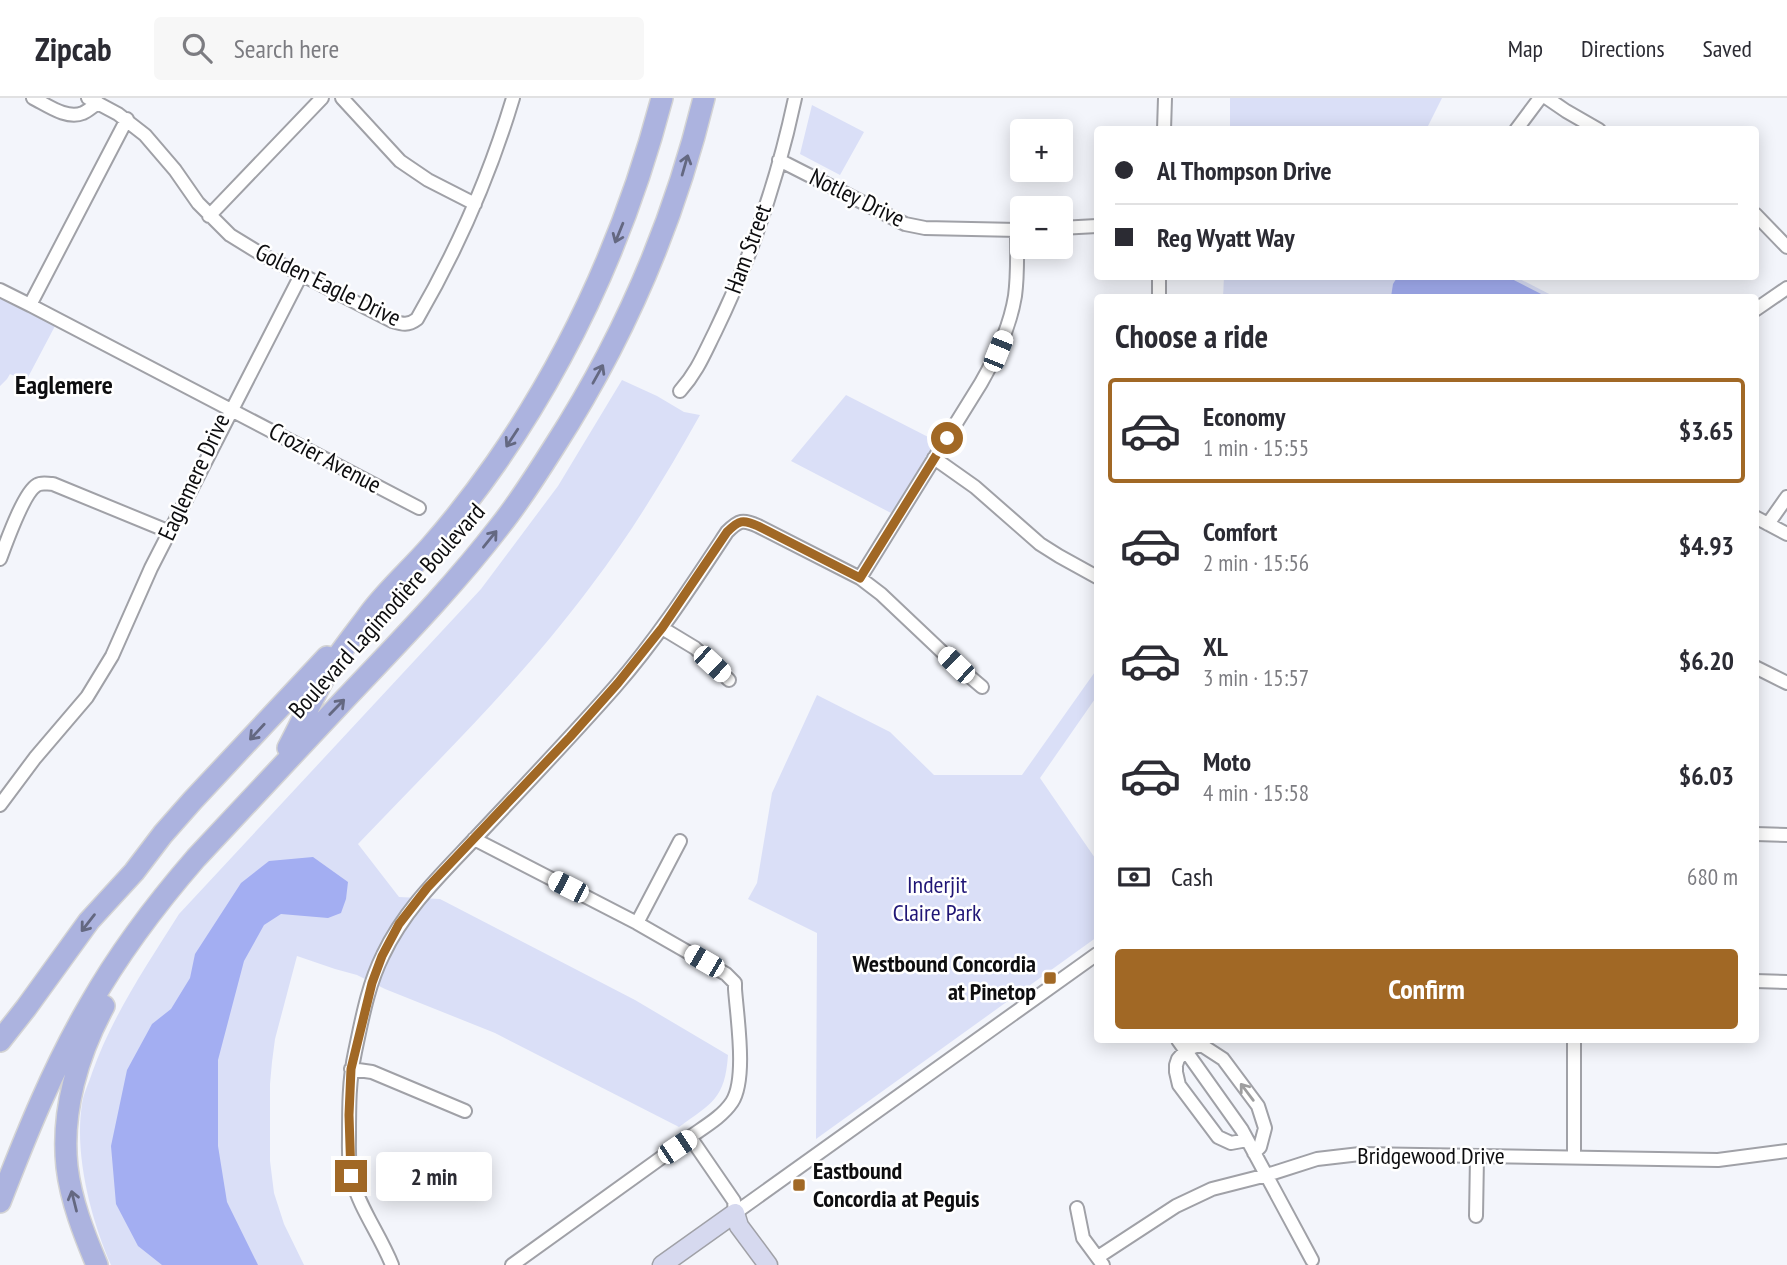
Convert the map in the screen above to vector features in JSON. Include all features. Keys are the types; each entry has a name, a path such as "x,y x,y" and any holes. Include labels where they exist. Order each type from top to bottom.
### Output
{"main road":[{"name":"Boulevard Lagimodière Boulevard","path":"274,775 329,670 372,611 433,545 496,463 536,401 572,337 620,230 649,146 662,98"},
{"name":"Boulevard Lagimodière Boulevard","path":"0,1202 45,1092 70,1041 121,954 167,891 466,568 502,524 577,412 612,349 657,248 677,192 704,98"},
{"path":"0,1041 89,921 134,872 163,834 372,611"},
{"path":"97,1265 76,1207 67,1169 65,1149 69,1103 82,1055 99,1016 167,891"}],"street":[{"name":"Golden Eagle Drive","path":"33,98 62,113 73,115 82,114 95,100 127,119 156,145 198,203 230,235 301,275 403,325 411,324 421,311 450,256 475,204 513,98"},
{"path":"209,216 322,98"},
{"path":"342,98 400,161 428,180 475,204"},
{"name":"Ham Street","path":"680,391 693,376 732,297 759,225 794,98"},
{"path":"1164,126 1166,98"},
{"path":"1519,126 1540,98"},
{"path":"1547,98 1592,126"},
{"path":"30,305 127,119"},
{"name":"Notley Drive","path":"779,160 905,224 925,228 1010,230"},
{"path":"1759,219 1787,247"},
{"path":"1073,227 1094,226"},
{"path":"860,578 987,373 1004,336 1014,297 1018,259"},
{"path":"232,409 301,275"},
{"path":"1759,307 1787,288"},
{"name":"Eaglemere Drive","path":"0,290 232,409 151,568 113,656 87,696 0,805"},
{"name":"Crozier Avenue","path":"232,409 419,508"},
{"path":"934,458 975,487 1040,544 1094,575"},
{"path":"0,559 25,499 31,489 42,483 53,484 170,532"},
{"path":"1768,524 1787,497"},
{"path":"1759,519 1787,534"},
{"path":"392,1265 384,1244 358,1198 351,1176 349,1115 351,1069 372,983 382,956 399,924 427,888 618,683 662,628 735,523 747,521 860,578 982,687"},
{"path":"662,628 695,648 729,680"},
{"path":"1759,669 1787,683"},
{"path":"1759,834 1787,835"},
{"path":"474,839 638,923 726,974 735,983 740,1059 739,1084 732,1101 691,1138 512,1265"},
{"path":"638,923 680,841"},
{"path":"662,1265 1094,956"},
{"path":"1759,981 1787,982"},
{"path":"1574,1043 1574,1157"},
{"path":"1182,1045 1236,1120 1311,1260"},
{"path":"1182,1045 1176,1065 1179,1085 1218,1137 1231,1143 1247,1140"},
{"path":"1182,1045 1203,1046 1223,1059 1258,1106 1265,1128 1260,1147 1254,1153"},
{"path":"351,1069 372,1072 465,1111"},
{"path":"691,1138 734,1201 739,1226 768,1265"},
{"name":"Bridgewood Drive","path":"1101,1261 1175,1206 1212,1189 1317,1159 1360,1154 1718,1160 1787,1151"},
{"path":"1476,1157 1476,1216"},
{"path":"1077,1208 1083,1238 1101,1261"}],"green space":[{"path":"1230,98 1442,98 1428,126 1230,126"},
{"path":"812,105 864,132 840,175 800,154"},
{"path":"1224,280 1522,280 1549,294 1223,294"},
{"path":"0,298 55,326 26,381 10,374 0,386"},
{"path":"622,380 684,412 700,415 635,524 606,566 537,654 358,844 399,897 440,899 635,1000 728,1055 720,1091 715,1099 679,1127 495,1033 357,975 297,956 275,1039 270,1084 270,1161 274,1193 284,1224 304,1265 111,1265 97,1228 86,1186 80,1124 83,1100 100,1052 131,991 179,914 481,589 558,486"},
{"path":"846,395 936,441 891,513 791,461"},
{"name":"Inderjit Claire Park","path":"1094,673 1094,700 1040,778 1094,857 1094,939 816,1139 817,933 748,899 757,883 772,793 817,695 890,732 934,775 1022,775"}],"water":[{"path":"1396,280 1514,280 1541,294 1391,294"},
{"path":"313,857 348,882 341,913 328,918 281,914 264,925 244,961 218,1060 218,1146 227,1202 258,1265 162,1265 138,1246 116,1204 111,1146 127,1070 152,1024 171,1009 190,978 195,954 241,883 269,861"}],"place":[{"name":"Westbound Concordia at Pinetop","path":"1050,978"},
{"name":"Eastbound Concordia at Peguis","path":"799,1185"}],"district":[{"name":"Eaglemere","path":"64,385"}],"route":[{"path":"351,1176 349,1087 363,1016 382,956 399,924 427,888 618,683 662,628 735,523 747,521 860,578 947,438"}]}
